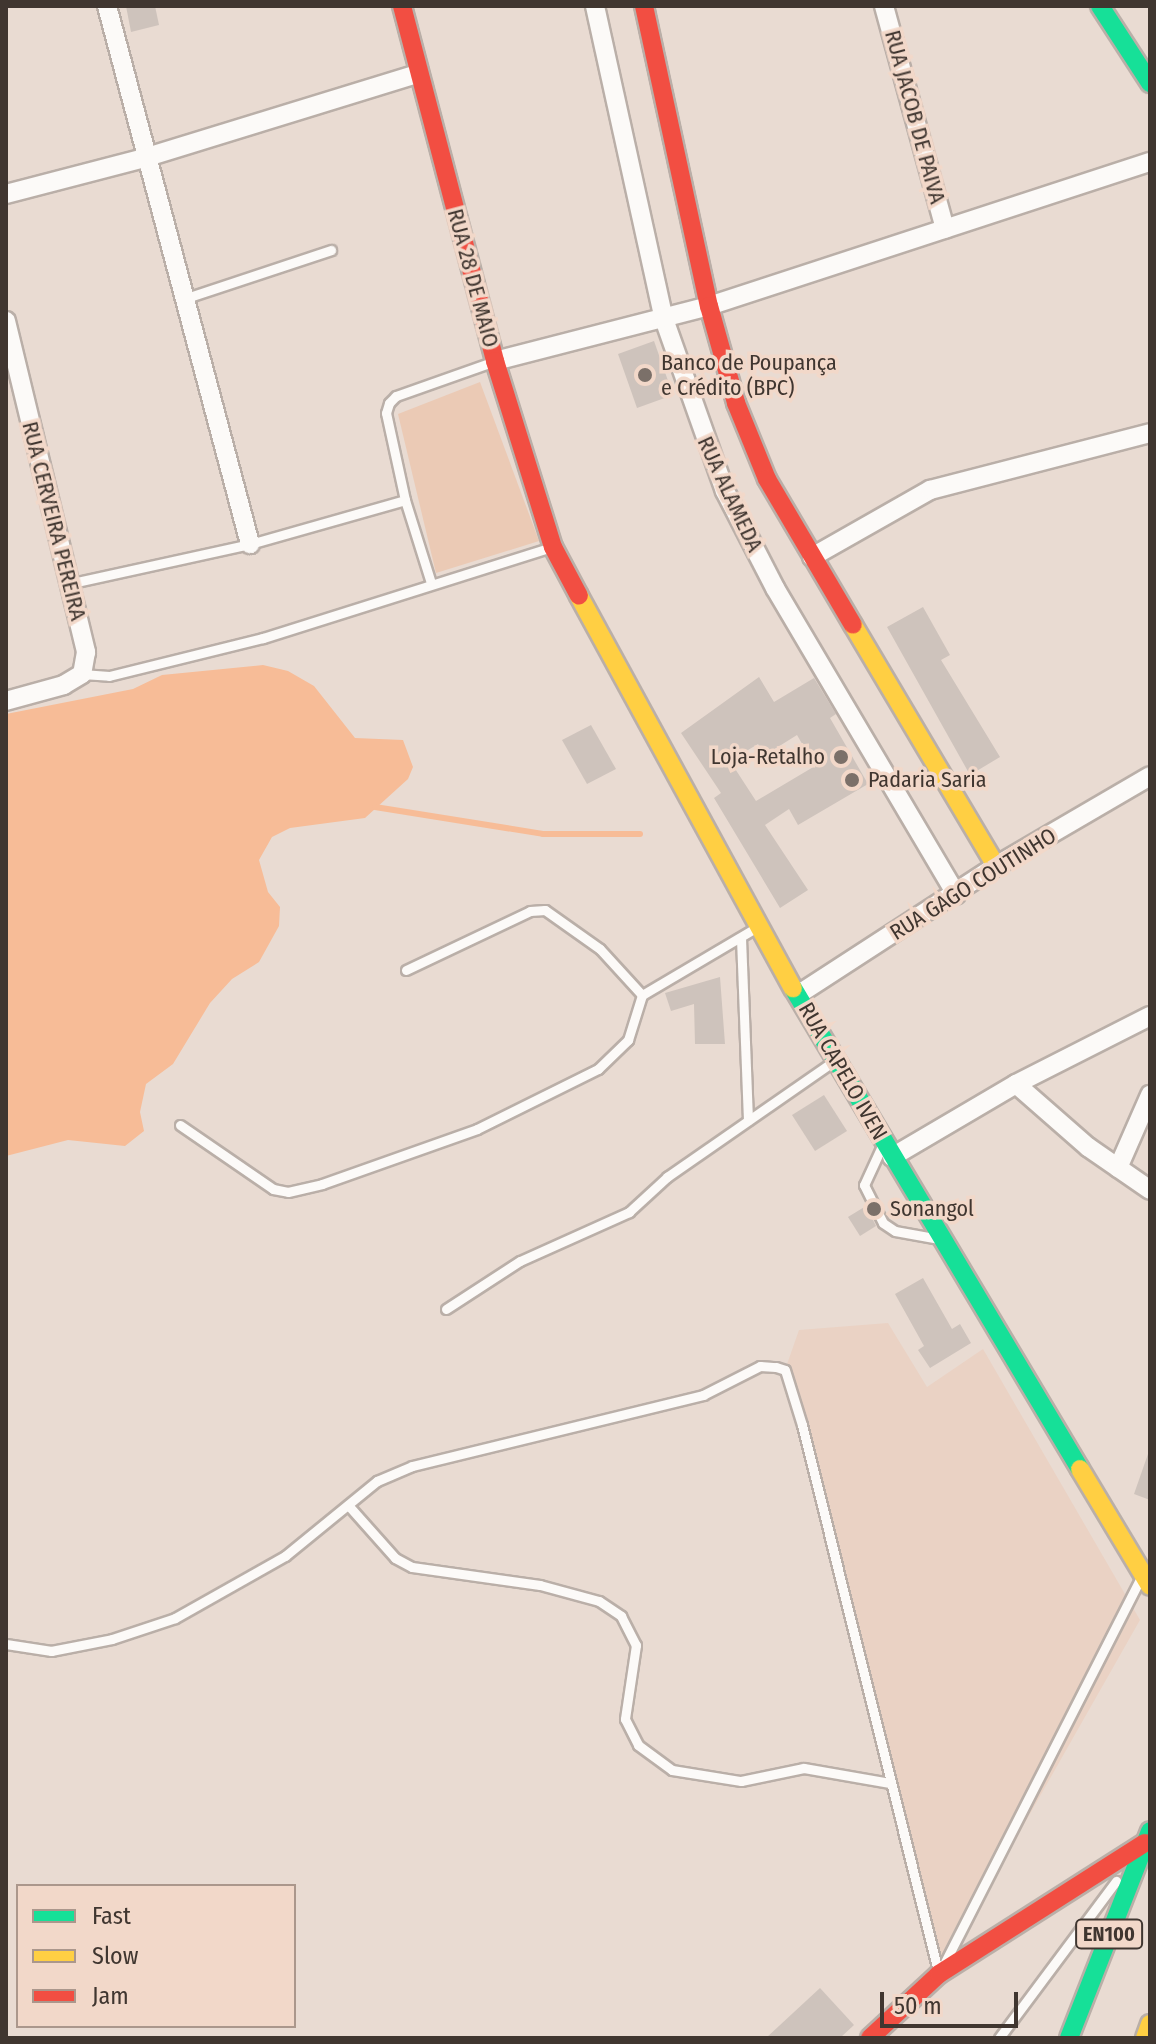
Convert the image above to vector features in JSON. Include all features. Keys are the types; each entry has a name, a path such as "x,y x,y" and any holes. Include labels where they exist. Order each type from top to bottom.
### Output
{"main road":[{"name":"RUA 28 DE MAIO","path":"402,6 417,74 495,361 553,547"},
{"name":"RUA ALAMEDA","path":"644,6 709,306 736,403 767,479 996,866"},
{"path":"1100,6 1150,83"},
{"name":"RUA CAPELO IVEN","path":"553,547 757,927 799,994 939,1239 1147,1580"},
{"path":"870,2038 939,1974 1147,1837"},
{"name":"EN100","path":"1069,2038 1147,1837"},
{"path":"1145,2038 1150,2024"}],"street":[{"path":"107,6 144,158 250,544"},
{"name":"RUA ALAMEDA","path":"595,6 664,319 725,491 775,588 956,894"},
{"name":"RUA JACOB DE PAIVA","path":"884,6 945,229"},
{"path":"6,194 144,158 417,74"},
{"path":"495,361 709,306 1150,162"},
{"name":"RUA CERVEIRA PEREIRA","path":"6,321 86,652 82,674"},
{"path":"812,557 930,490 1150,433"},
{"path":"6,701 64,685 82,674"},
{"name":"RUA GAGO COUTINHO","path":"799,994 996,866 1150,776"},
{"path":"888,1150 1150,1016"},
{"path":"1016,1084 1118,1168 1150,1190"},
{"path":"1118,1168 1150,1095"}],"lane":[{"path":"183,299 331,250"},
{"path":"431,583 405,500 386,413 389,403 396,396 495,361"},
{"path":"68,584 250,544 405,500"},
{"path":"82,674 109,676 263,638 553,547"},
{"path":"406,970 530,911 545,910 600,949 642,995"},
{"path":"180,1125 273,1189 288,1192 322,1184 477,1129 598,1069 628,1040 642,995 757,927"},
{"path":"741,938 748,1120"},
{"path":"446,1309 520,1261 629,1212 667,1177 836,1059"},
{"path":"888,1150 867,1177 865,1193 890,1228 939,1239"},
{"path":"6,1644 51,1651 112,1639 175,1618 285,1556 377,1481 412,1466 703,1395 760,1366 785,1370 939,1974"},
{"path":"348,1505 395,1558 412,1567 540,1585 599,1601 621,1616 636,1645 625,1719 638,1745 672,1770 741,1781 804,1768 890,1783"},
{"path":"939,1974 1147,1580"},
{"path":"999,2038 1147,1837"}],"shaded area":[{"path":"480,382 539,541 436,573 398,414"},
{"path":"263,665 288,671 314,686 355,738 403,740 413,767 408,779 365,818 290,828 272,837 259,860 268,892 280,907 279,926 259,962 232,979 210,1003 173,1064 146,1084 140,1112 144,1131 125,1146 68,1140 6,1156 6,714 133,689 162,675"},
{"path":"888,1323 927,1387 983,1349 1140,1620 939,1974 785,1370 799,1330"}],"building":[{"path":"126,6 155,6 159,25 131,32"},
{"name":"Banco de Poupança e Crédito (BPC)","path":"654,341 673,395 637,408 618,354"},
{"path":"923,607 950,655 941,660 1000,757 970,775 887,627"},
{"path":"759,677 774,702 814,678 836,714 830,718 868,784 798,825 789,809 765,825 808,890 780,908 714,798 721,793 681,733","holes":["797,735 815,766 756,801 730,761 758,744 765,755"]},
{"path":"591,725 616,769 587,784 562,740"},
{"path":"720,977 725,1044 695,1044 694,1004 671,1011 665,993"},
{"path":"824,1095 847,1131 815,1151 792,1115"},
{"path":"866,1206 876,1226 860,1236 848,1217"},
{"path":"923,1278 952,1329 960,1324 971,1343 930,1368 918,1350 924,1346 895,1294"},
{"path":"1150,1454 1150,1500 1134,1494"},
{"path":"820,1988 854,2025 840,2038 766,2038"}],"waterway":[{"path":"375,807 543,834 640,834"}],"traffic: fast":[{"path":"1100,6 1150,83"},
{"path":"793,988 1080,1469"},
{"path":"1069,2038 1150,1831"}],"traffic: slow":[{"path":"579,596 793,988"},
{"path":"853,625 996,866"},
{"path":"1080,1469 1150,1586"},
{"path":"1145,2038 1150,2024"}],"traffic: jam":[{"path":"402,6 495,361 553,547 579,596"},
{"path":"644,6 709,306 736,403 767,479 853,625"},
{"path":"870,2038 939,1974 1145,1843"}],"place":[{"name":"Banco de Poupança e Crédito (BPC)","path":"645,375"},
{"name":"Loja-Retalho","path":"841,757"},
{"name":"Padaria Saria","path":"852,780"},
{"name":"Sonangol","path":"874,1209"}]}
